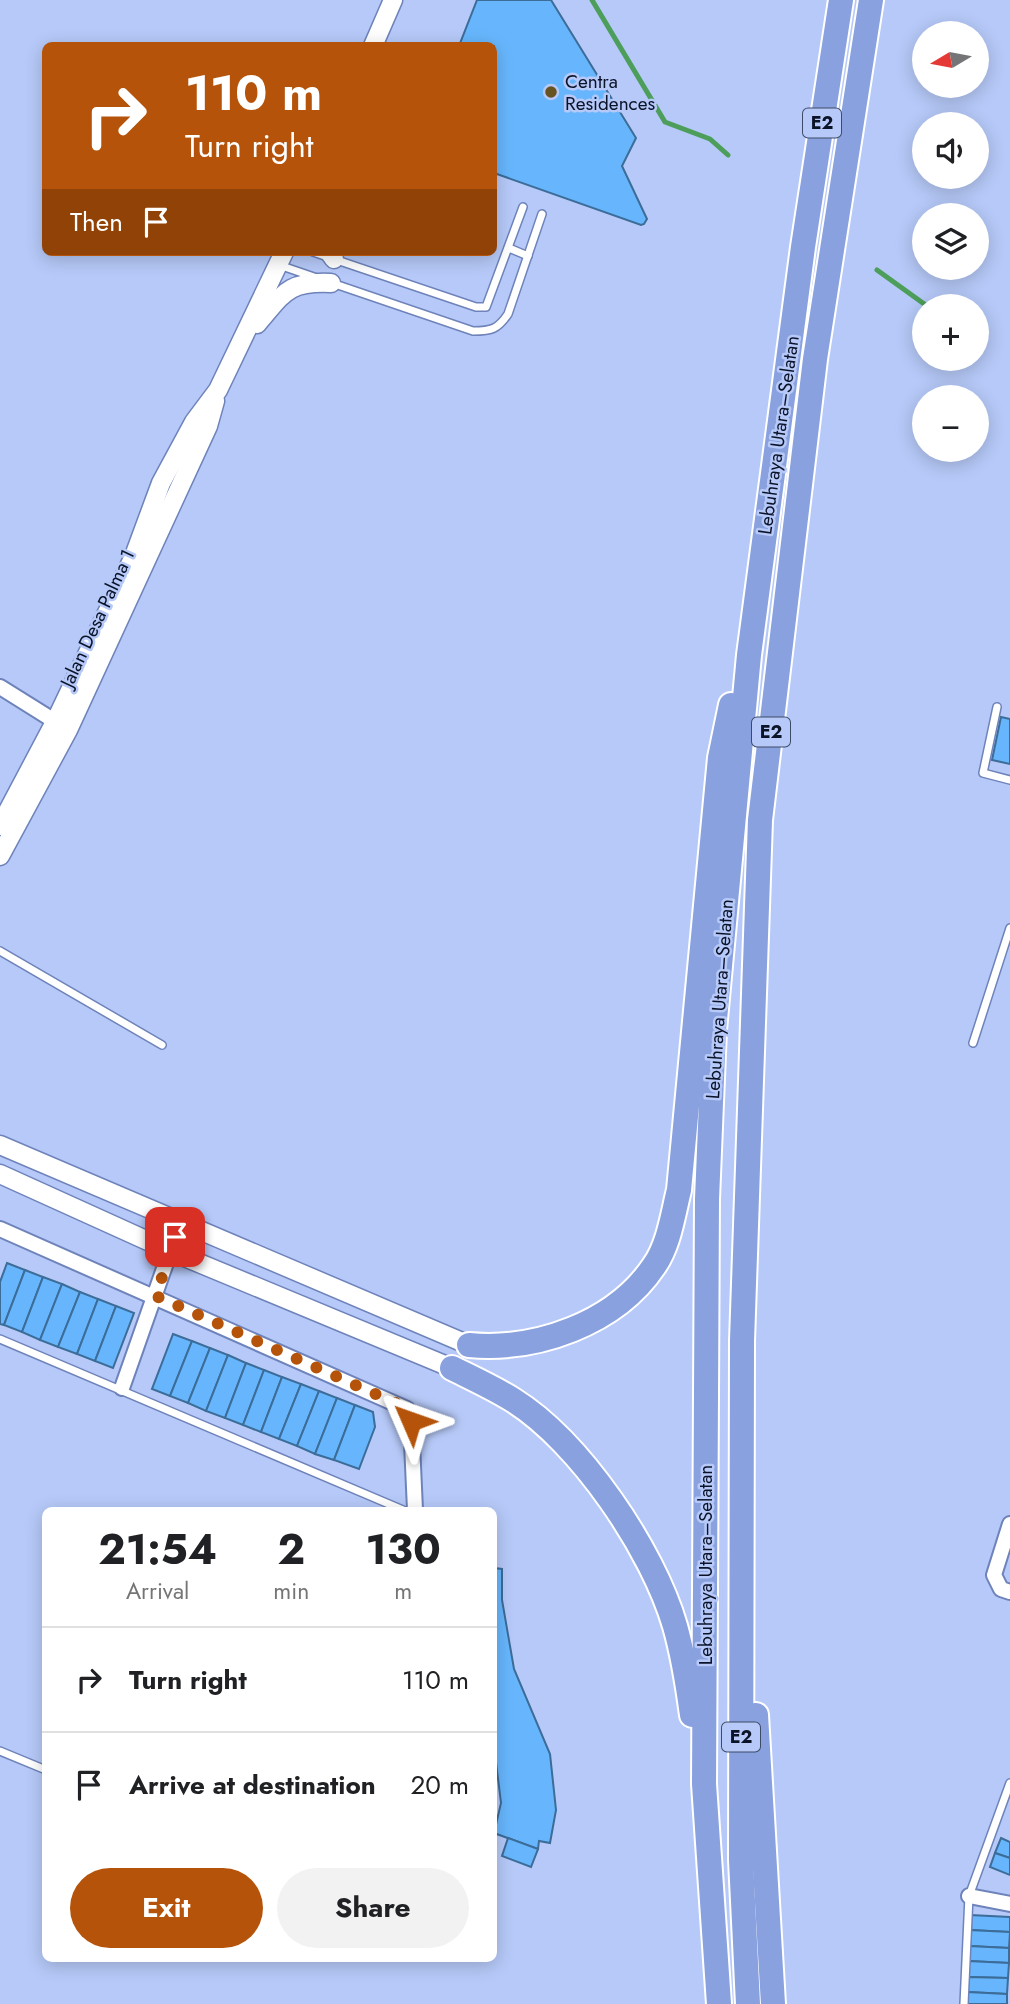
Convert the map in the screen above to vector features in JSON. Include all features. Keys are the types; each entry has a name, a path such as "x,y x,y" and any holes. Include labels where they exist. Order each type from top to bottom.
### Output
{"highway":[{"name":"Lebuhraya Utara–Selatan","path":"719,2004 704,1784 706,1199 713,1030 749,655 803,247 841,0"},
{"name":"Lebuhraya Utara–Selatan","path":"748,2004 741,1860 742,1470 747,1166 760,820 815,359 871,0"},
{"path":"469,1345 492,1347 528,1343 572,1329 620,1304 655,1265 665,1241 679,1190 720,758 729,712 749,655"},
{"path":"452,1368 515,1401 575,1454 618,1507 652,1572 674,1625 704,1784"},
{"path":"742,1470 773,2004"}],"street":[{"path":"375,42 393,0"},
{"name":"Jalan Desa Palma 1","path":"0,856 208,426 218,390 281,258"},
{"path":"242,341 291,288 305,282 331,283"},
{"path":"0,687 62,726"},
{"name":"Jalan Desa Palma 1","path":"0,826 62,726"},
{"path":"0,1144 469,1345"},
{"path":"0,1174 170,1251 452,1368"},
{"path":"122,1388 180,1223"},
{"path":"0,1229 407,1409 411,1421 415,1507"},
{"path":"1009,1592 1001,1589 994,1575 1010,1524"},
{"path":"969,1896 1010,1904"}],"lane":[{"path":"332,256 475,307 486,307 523,207"},
{"path":"281,258 331,283 474,331 490,331 499,328 508,314 542,214"},
{"path":"509,248 528,256"},
{"path":"997,707 983,773 1010,780"},
{"path":"973,1043 1010,928"},
{"path":"0,951 162,1045"},
{"path":"0,1339 122,1388 396,1507"},
{"path":"0,1751 42,1768"},
{"path":"964,2004 969,1896 1010,1783"}],"building":[{"name":"Centra Residences","path":"477,0 551,0 636,138 622,166 647,219 644,224 497,174 497,42 461,42"},
{"path":"1001,717 1010,719 1010,764 992,760"},
{"path":"7,1263 25,1270 4,1325 0,1324 0,1282"},
{"path":"25,1270 43,1277 22,1332 4,1325"},
{"path":"43,1277 62,1284 40,1340 22,1332"},
{"path":"62,1284 80,1292 58,1347 40,1340"},
{"path":"80,1292 98,1299 77,1354 58,1347"},
{"path":"98,1299 116,1306 95,1361 77,1354"},
{"path":"116,1306 134,1313 113,1368 95,1361"},
{"path":"173,1334 192,1341 170,1396 152,1389"},
{"path":"192,1341 210,1348 188,1403 170,1396"},
{"path":"210,1348 228,1355 206,1411 188,1403"},
{"path":"228,1355 246,1363 225,1418 206,1411"},
{"path":"246,1363 264,1370 243,1425 225,1418"},
{"path":"264,1370 282,1377 261,1432 243,1425"},
{"path":"282,1377 301,1384 279,1439 261,1432"},
{"path":"301,1384 319,1391 297,1446 279,1439"},
{"path":"319,1391 337,1398 315,1454 297,1446"},
{"path":"337,1398 355,1405 334,1460 315,1454"},
{"path":"355,1405 373,1412 375,1427 359,1469 334,1460"},
{"path":"497,1568 502,1569 502,1600 514,1669 550,1754 556,1810 550,1843 539,1841 538,1849 497,1834 501,1803 497,1770"},
{"path":"508,1838 538,1849 531,1867 502,1856"},
{"path":"1001,1838 1010,1842 1010,1858 995,1853"},
{"path":"995,1853 1010,1858 1010,1875 990,1867"},
{"path":"970,1915 1010,1917 1010,1932 969,1930"},
{"path":"969,1930 1010,1932 1009,1948 969,1946"},
{"path":"969,1946 1009,1948 1009,1963 968,1961"},
{"path":"968,1961 1009,1963 1008,1978 968,1977"},
{"path":"968,1977 1008,1978 1007,1994 967,1992"},
{"path":"967,1992 1007,1994 1007,2004 967,2004"}],"waterway":[{"path":"592,0 665,122 710,139 728,155"},
{"path":"877,270 912,295"}],"place":[{"name":"Centra Residences","path":"551,92"}],"route":[{"path":"175,1237 156,1296 398,1404 407,1409 411,1421"}]}
